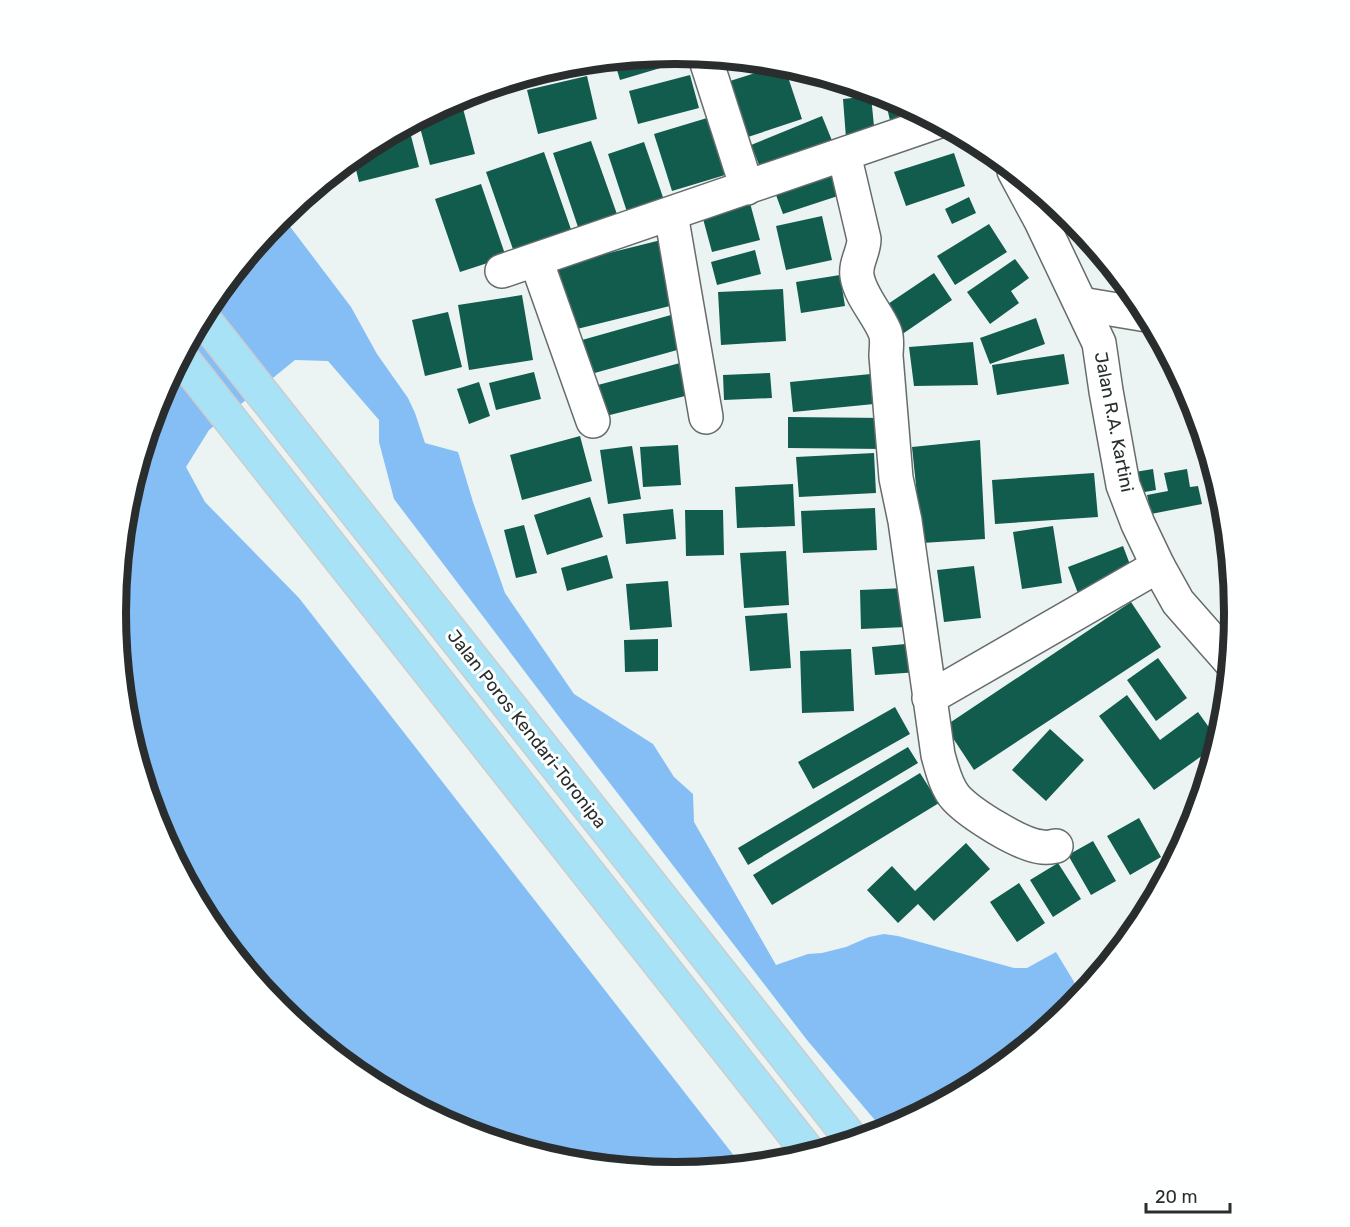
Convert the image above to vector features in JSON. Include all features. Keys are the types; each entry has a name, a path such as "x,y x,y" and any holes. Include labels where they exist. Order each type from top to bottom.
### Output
{"main road":[{"name":"Jalan Poros Kendari-Toronipa","path":"208,325 848,1134"},
{"path":"187,364 804,1147"}],"street":[{"path":"708,66 747,188"},
{"path":"502,271 927,126"},
{"path":"844,154 864,239 857,276 885,332 887,343 886,356 896,478 905,521 929,698 943,774 955,797 1011,836 1041,847 1056,846"},
{"name":"Jalan R.A. Kartini","path":"1025,191 1099,343 1124,485 1138,524 1178,602 1223,653"},
{"path":"671,214 706,417"},
{"path":"536,260 593,421"},
{"path":"1081,304 1134,313"},
{"path":"929,698 1158,566"}],"water":[{"path":"288,224 351,307 377,354 408,398 425,443 458,452 505,593 574,694 653,744 674,777 693,794 694,822 776,965 808,954 846,947 869,937 884,934 1014,968 1027,968 1056,952 1077,987 1037,1026 980,1070 918,1106 878,1124 807,1040 394,499 379,442 379,420 328,361 295,360 209,430 186,467 205,502 299,598 736,1159 639,1161 568,1152 499,1133 432,1106 400,1089 341,1049 287,1002 239,948 200,888 168,824 145,756 131,685 127,649 127,578 137,506 155,437 183,371 219,308 239,279"}],"building":[{"path":"674,64 620,80 616,68"},
{"path":"761,71 788,76 802,119 748,137 730,81"},
{"path":"690,75 699,108 638,124 629,91"},
{"path":"587,76 597,119 538,134 527,90"},
{"path":"860,97 872,101 875,136 846,138 843,99"},
{"path":"463,107 475,154 430,165 420,128"},
{"path":"887,107 914,119 893,133"},
{"path":"717,115 735,172 672,191 654,134"},
{"path":"822,116 835,148 764,177 751,145"},
{"path":"410,133 419,167 359,182 356,167"},
{"path":"591,141 618,217 579,230 553,153"},
{"path":"644,142 666,206 629,218 608,154"},
{"path":"544,152 574,238 516,258 486,172"},
{"path":"954,153 965,186 906,206 894,172"},
{"path":"838,166 847,193 783,214 773,187"},
{"path":"481,184 506,257 460,272 435,199"},
{"path":"969,197 976,213 952,224 945,209"},
{"path":"750,203 760,240 712,252 702,215"},
{"path":"822,216 832,260 786,270 776,226"},
{"path":"989,224 1007,252 955,285 937,256"},
{"path":"665,239 682,303 573,330 557,266"},
{"path":"755,250 761,274 717,285 711,262"},
{"path":"1015,259 1029,278 1011,291 1019,303 990,324 967,292"},
{"path":"934,273 952,300 901,335 882,308"},
{"path":"840,275 845,306 801,313 796,282"},
{"path":"783,289 786,341 721,345 718,292"},
{"path":"522,295 533,360 469,370 458,305"},
{"path":"448,312 462,367 425,376 412,320"},
{"path":"678,313 688,347 591,374 582,340"},
{"path":"1036,318 1045,344 990,364 980,338"},
{"path":"973,342 978,385 914,386 909,347"},
{"path":"1064,354 1069,384 997,395 992,365"},
{"path":"680,363 689,395 606,416 598,385"},
{"path":"534,372 541,399 496,410 489,383"},
{"path":"770,373 772,398 724,400 723,375"},
{"path":"881,373 884,403 793,412 790,382"},
{"path":"479,382 490,416 469,424 457,389"},
{"path":"788,417 885,418 884,449 788,448"},
{"path":"580,436 592,481 522,500 510,455"},
{"path":"980,440 985,539 922,543 912,447"},
{"path":"678,445 681,485 643,487 640,447"},
{"path":"632,446 641,499 608,504 600,450"},
{"path":"874,453 876,493 799,497 796,457"},
{"path":"1153,469 1156,490 1139,493 1135,472"},
{"path":"1187,469 1190,487 1198,486 1202,504 1151,514 1147,495 1168,491 1164,473"},
{"path":"1094,473 1098,517 995,524 992,480"},
{"path":"793,484 795,526 737,528 735,487"},
{"path":"590,497 603,537 547,555 534,515"},
{"path":"875,508 877,550 803,553 801,511"},
{"path":"673,509 676,539 626,544 623,514"},
{"path":"685,510 723,510 724,555 686,556"},
{"path":"524,525 537,573 516,578 504,530"},
{"path":"1053,526 1062,583 1022,589 1013,532"},
{"path":"1123,546 1134,575 1079,596 1068,567"},
{"path":"786,551 789,605 744,608 740,553"},
{"path":"607,555 613,578 567,591 561,568"},
{"path":"974,566 981,618 944,622 937,570"},
{"path":"668,581 672,627 630,630 626,584"},
{"path":"905,588 906,627 861,629 860,590"},
{"path":"1131,602 1161,647 974,770 945,726"},
{"path":"787,613 791,668 750,671 745,616"},
{"path":"658,639 658,671 625,672 624,640"},
{"path":"917,643 919,672 875,675 872,647"},
{"path":"851,649 854,711 802,713 800,651"},
{"path":"1158,658 1187,698 1156,721 1127,680"},
{"path":"1127,695 1160,740 1198,712 1211,730 1206,753 1154,790 1099,716"},
{"path":"895,707 910,734 813,789 798,762"},
{"path":"1050,729 1084,760 1046,801 1012,770"},
{"path":"908,747 918,763 748,865 738,848"},
{"path":"920,773 939,803 772,905 753,875"},
{"path":"1139,818 1161,857 1130,875 1107,836"},
{"path":"1093,841 1116,881 1091,895 1068,855"},
{"path":"966,843 990,869 934,921 918,904 898,923 867,890 892,866 915,891"},
{"path":"1058,863 1081,899 1053,917 1030,880"},
{"path":"1019,883 1045,923 1017,942 990,902"}]}
